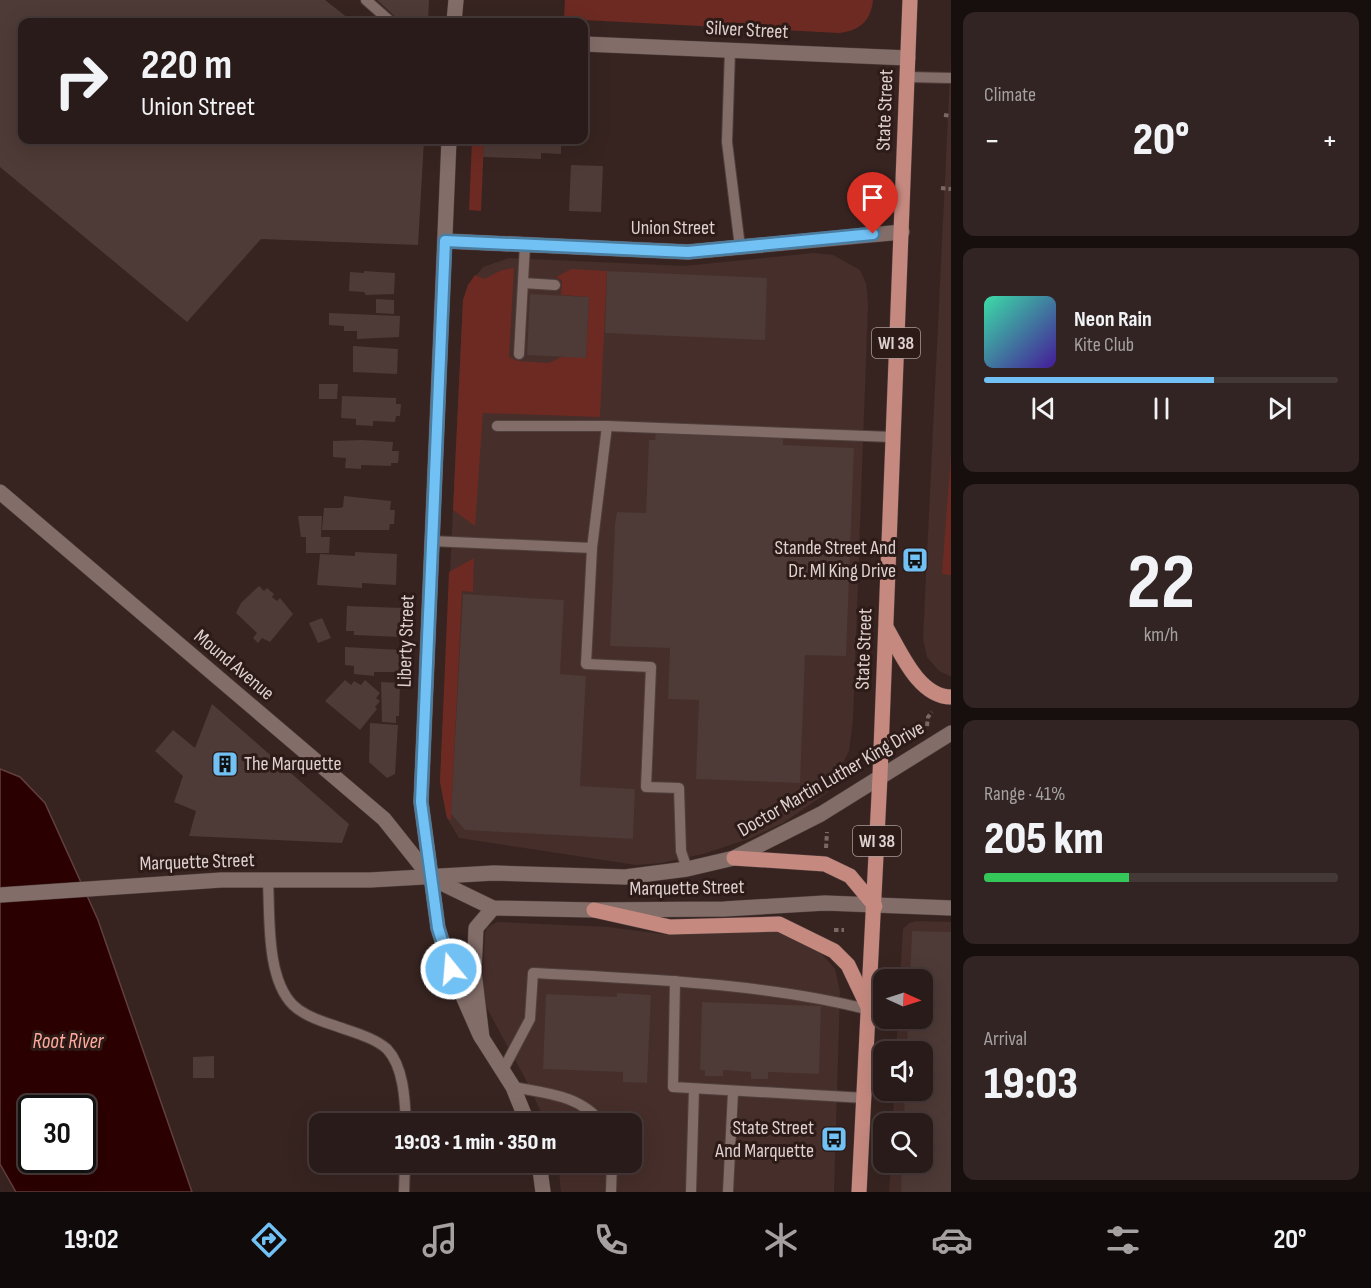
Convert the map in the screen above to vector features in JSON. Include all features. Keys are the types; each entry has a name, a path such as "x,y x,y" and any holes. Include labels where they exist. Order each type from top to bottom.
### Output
{"main road":[{"name":"State Street","path":"859,1192 880,777 910,0"},
{"path":"886,628 913,673 939,697 951,698"},
{"path":"734,858 825,864 850,876 874,906"},
{"path":"594,910 670,927 778,924 834,951 848,965 870,1010"}],"street":[{"path":"454,18 456,0"},
{"name":"Silver Street","path":"588,44 908,58"},
{"name":"Liberty Street","path":"449,144 421,802 438,928 451,969 482,1038 513,1087 524,1113"},
{"name":"Union Street","path":"445,241 688,252 902,232"},
{"name":"Mound Avenue","path":"0,492 384,819 431,878"},
{"name":"Doctor Martin Luther King Drive","path":"624,877 687,869 734,858 821,814 951,734"},
{"name":"Marquette Street","path":"0,895 221,880 431,878 495,873 624,877"},
{"name":"Marquette Street","path":"431,878 493,908 724,909 825,903 951,909"},
{"path":"482,1038 474,972 476,928 493,908"},
{"path":"540,1173 543,1192"}],"lane":[{"path":"366,0 387,18"},
{"path":"730,50 727,142 740,247"},
{"path":"907,76 951,78"},
{"path":"519,354 525,245"},
{"path":"523,284 555,285"},
{"path":"497,426 607,426 892,437"},
{"path":"607,426 592,548 586,664 651,667 646,787 679,788 681,851 687,869"},
{"path":"431,540 592,548"},
{"path":"268,881 271,949 279,982 293,1005 320,1021 362,1035 387,1049 399,1072 406,1113"},
{"path":"503,1070 530,1019 533,973 675,981 834,1001 870,1010"},
{"path":"675,981 673,1087 865,1098"},
{"path":"513,1087 570,1099 594,1113"},
{"path":"691,1192 694,1089"},
{"path":"728,1192 733,1092"},
{"path":"404,1192 405,1173"},
{"path":"611,1192 612,1173"}],"path":[{"path":"944,116 951,116"},
{"path":"941,188 951,189"},
{"path":"927,728 928,717 933,711"},
{"path":"826,852 827,828"}],"shaded area":[{"path":"565,0 873,0 870,14 863,24 839,33 564,18"},
{"path":"951,54 950,676 939,671 927,657 923,639"},
{"path":"472,144 484,144 481,211 469,210"},
{"path":"814,253 833,255 860,270 866,283 868,303 853,720 849,751 828,792 783,823 751,838 703,854 661,863 636,865 459,838 447,818 440,782 463,300 468,285 483,267 509,258 684,266"},
{"path":"514,268 509,357 518,361 549,363 561,357 586,357 589,297 561,295 562,281 556,277 571,269 607,271 600,417 483,413 475,526 453,510 463,300 468,285 475,275 484,279 502,270"},
{"path":"951,453 951,575 942,574"},
{"path":"474,558 473,592 462,591 451,820 447,818 440,782 449,572"},
{"path":"916,921 951,922 951,1192 889,1192 890,1173 933,1173 933,1113 893,1113 894,1101 933,1101 933,1041 897,1041 897,1029 933,1029 933,969 901,969 903,929 909,923"},
{"path":"497,922 608,927 662,934 770,929 795,936 819,951 835,969 840,992 834,1192 561,1192 559,1173 642,1173 642,1113 541,1113 484,1003 482,990 487,928"}],"water":[{"name":"Root River","path":"0,769 20,777 45,803 98,920 192,1192 16,1192 0,1164"}],"building":[{"path":"0,0 325,0 348,18 18,18 18,144 424,144 418,245 261,239 187,322 0,167"},
{"path":"377,0 429,0 428,18 397,18"},
{"path":"484,144 561,144 561,154 541,153 541,159 483,157"},
{"path":"571,165 603,166 601,212 569,211"},
{"path":"364,271 395,273 394,294 366,295 364,292 349,291 350,272 364,273"},
{"path":"607,271 767,278 765,340 605,333"},
{"path":"530,294 589,297 586,358 527,355"},
{"path":"376,299 394,300 394,314 376,313"},
{"path":"329,313 400,316 399,337 357,339 357,331 344,331 344,326 329,325"},
{"path":"353,346 398,349 397,374 353,372"},
{"path":"319,384 338,384 337,399 319,399"},
{"path":"342,396 396,398 396,404 401,404 400,416 396,416 395,422 373,421 373,426 356,425 356,419 341,418"},
{"path":"656,431 783,436 783,445 854,448 846,656 805,655 800,783 696,779 699,700 668,699 670,648 610,646 617,512 646,513 649,440 655,440"},
{"path":"333,441 393,442 392,451 399,451 398,463 391,463 391,466 361,465 361,469 345,468 346,458 333,457"},
{"path":"344,496 391,501 390,510 395,510 394,524 390,524 389,530 322,530 324,508 343,507"},
{"path":"298,516 322,516 321,537 330,537 329,553 306,553 306,537 301,537"},
{"path":"355,552 397,554 396,585 362,583 362,588 317,585 320,554 355,556"},
{"path":"259,586 264,591 267,588 274,594 272,597 277,601 280,598 293,614 270,642 262,638 258,643 253,638 257,633 236,613 241,603"},
{"path":"463,594 564,600 560,674 586,676 580,786 635,789 633,839 465,830 451,814"},
{"path":"347,606 403,608 401,637 354,635 354,631 346,631"},
{"path":"322,618 331,638 318,643 309,623"},
{"path":"345,647 401,650 400,672 374,672 374,676 354,674 354,666 345,665"},
{"path":"345,680 351,685 354,681 361,685 365,680 380,693 376,698 380,701 375,707 377,709 360,730 325,701"},
{"path":"381,682 400,683 399,716 396,716 396,723 382,722"},
{"name":"The Marquette","path":"212,704 349,824 342,843 189,836 196,811 174,802 183,776 155,751 173,730 195,748"},
{"path":"370,723 398,725 395,774 387,778 369,762"},
{"path":"912,931 951,932 951,1192 901,1192 902,1173 933,1173 933,1113 904,1113 905,1101 933,1101 933,1041 907,1041 908,1029 933,1029 933,969 910,969"},
{"path":"617,993 651,995 647,1083 623,1082 623,1072 543,1069 546,994 617,997"},
{"path":"702,1002 821,1006 819,1074 768,1072 768,1079 751,1079 751,1072 723,1070 723,1076 705,1076 705,1070 700,1070"},
{"path":"214,1056 214,1078 193,1078 193,1057"}],"place":[{"name":"Stande Street And Dr. Ml King Drive","path":"915,560"},
{"name":"The Marquette","path":"225,764"},
{"name":"State Street And Marquette","path":"834,1139"}],"route":[{"path":"451,969 438,928 421,802 445,241 688,252 873,234"}]}
